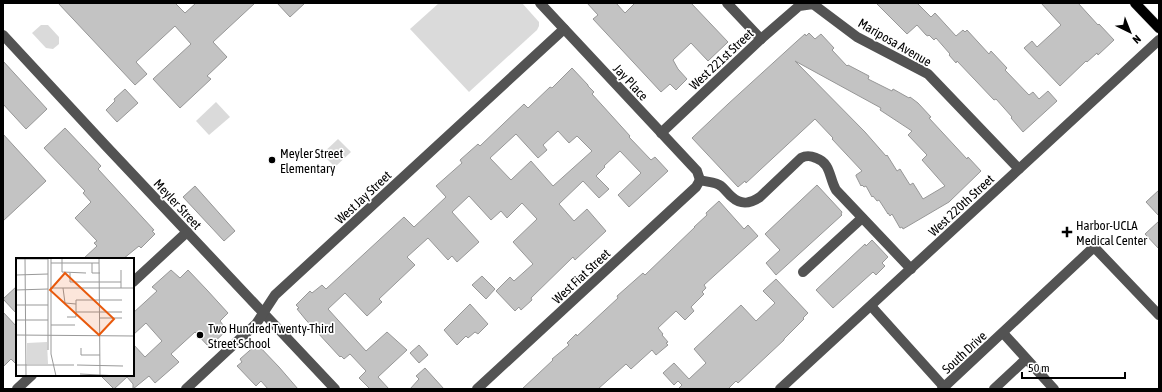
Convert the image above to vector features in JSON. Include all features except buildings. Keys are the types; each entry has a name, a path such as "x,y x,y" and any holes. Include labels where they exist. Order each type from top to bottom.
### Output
{"main road":[{"path":"1135,3 1159,28"}],"street":[{"name":"Jay Place","path":"540,3 697,171 700,180"},
{"path":"727,3 761,39"},
{"name":"Mariposa Avenue","path":"799,6 813,4 857,37 928,74 1018,169"},
{"name":"West 221st Street","path":"661,133 761,39 799,6"},
{"name":"West Jay Street","path":"186,389 256,324 275,295 564,29"},
{"name":"Meyler Street","path":"3,34 187,232 336,389"},
{"name":"West 220th Street","path":"780,389 1159,40"},
{"path":"700,180 720,185 734,199 748,204 760,197 801,158 812,156 822,160 828,167 831,180 836,190 910,269"},
{"name":"West Fiat Street","path":"477,389 696,187 700,180"},
{"path":"803,272 862,218"},
{"path":"134,281 187,232"},
{"name":"South Drive","path":"943,388 1003,334 1094,247 1159,315"},
{"path":"871,306 943,388"},
{"path":"1003,334 1054,389"},
{"path":"994,389 1026,359"},
{"path":"17,389 31,376"}],"shaded area":[{"path":"439,3 522,3 539,22 539,26 537,30 469,92 410,29"},
{"path":"41,25 48,25 59,37 59,44 53,49 46,48 32,33"},
{"path":"216,102 230,117 209,135 196,121"},
{"path":"338,139 351,152 335,167 322,154"}],"place":[{"name":"Meyler Street Elementary","path":"272,160"},
{"name":"Harbor-UCLA Medical Center","path":"1067,232"},
{"name":"Two Hundred Twenty-Third Street School","path":"200,335"}]}
